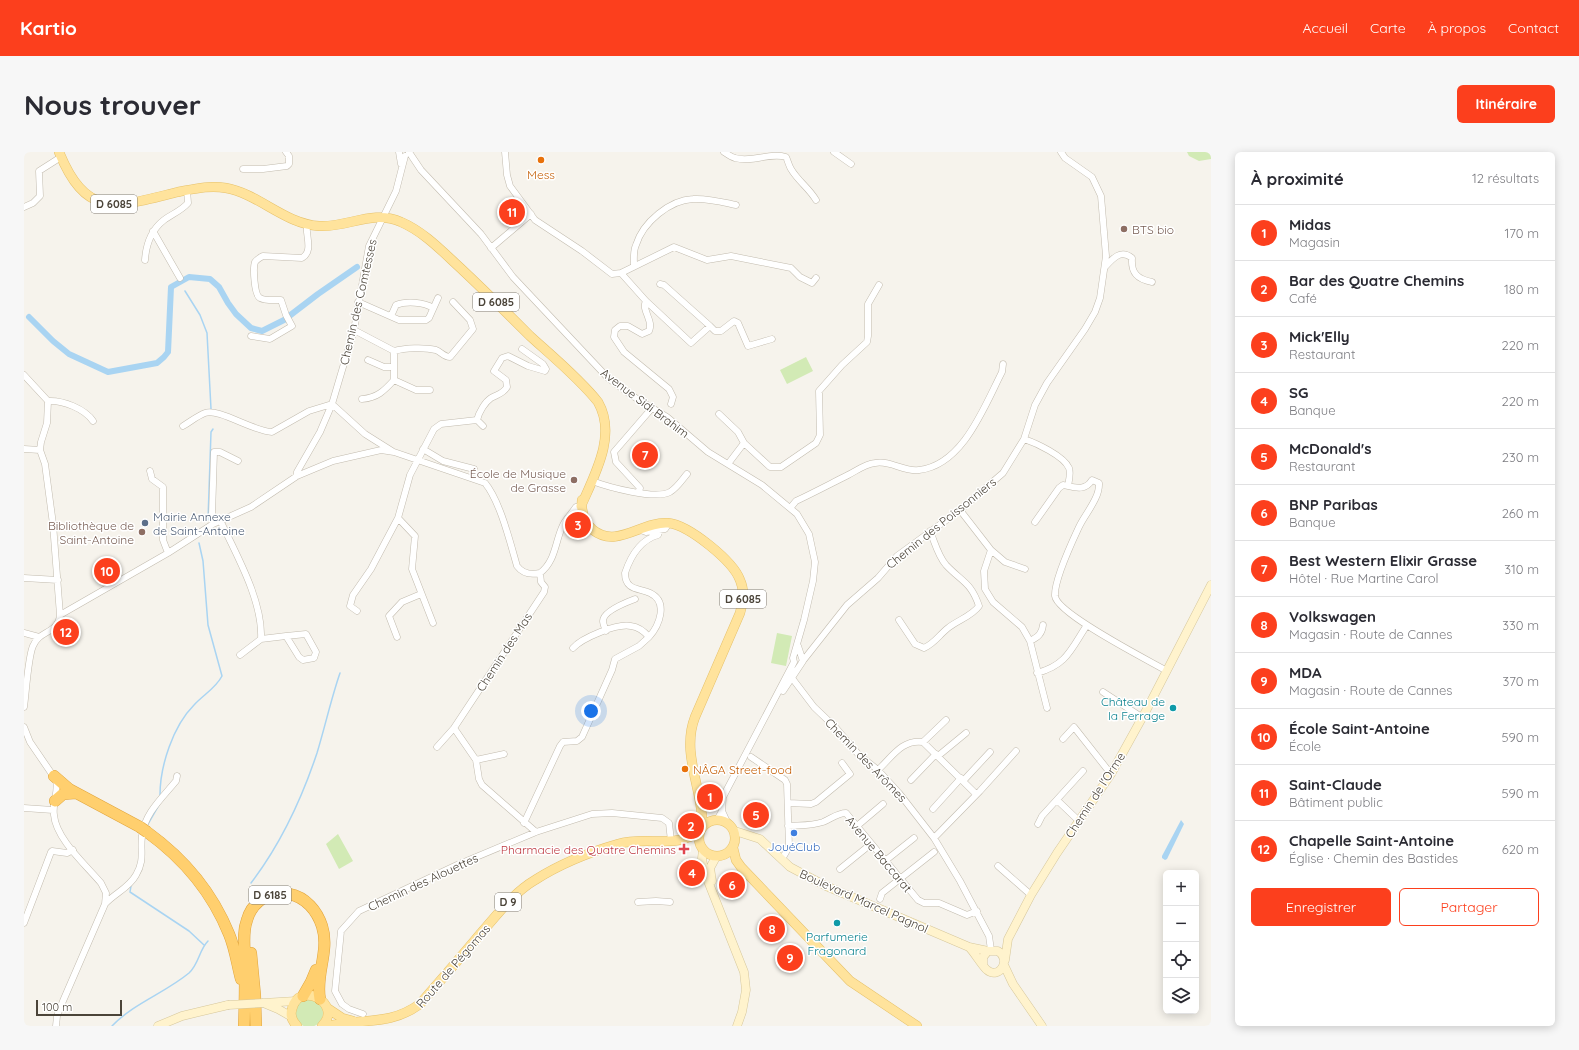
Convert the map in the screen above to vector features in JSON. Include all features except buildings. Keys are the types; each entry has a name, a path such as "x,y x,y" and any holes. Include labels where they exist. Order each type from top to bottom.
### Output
{"highway":[{"name":"D 6185","path":"54,776 61,784 144,830 182,861 205,890 229,935 245,993"},
{"path":"54,805 63,794 76,793"},
{"name":"D 6185","path":"244,1026 244,929 248,915 262,899 275,893 282,892 300,898 312,907 320,920 324,944 319,985 324,1003"},
{"path":"256,1026 250,929 256,912 271,900 285,898 300,904 306,908 316,924 320,940 318,964 311,982 299,999"}],"main road":[{"name":"D 6085","path":"60,154 69,176 76,186 89,197 102,203 127,204 187,190 212,187 237,190 292,219 307,224 317,226 333,226 363,218 383,216 401,221 421,233 460,268 593,395 602,409 606,428 603,449 592,481 581,506"},
{"name":"D 6085","path":"586,389 595,403 601,420 598,449 583,490 581,506 586,523 600,534 613,537 629,533 637,528 653,523 669,523 692,532 729,563 741,581 743,599 740,613 695,717 690,732 692,761 701,808 702,829"},
{"path":"592,481 590,479 598,458 598,449"},
{"path":"701,808 716,820 727,822 735,831 734,844 736,860"},
{"path":"701,847 702,829 716,820"},
{"name":"D 9","path":"690,838 702,829"},
{"path":"690,838 701,847 720,856 736,860 837,969 860,988 917,1026"},
{"name":"Route de Pégomas","path":"362,1019 399,1019 411,1013 508,901 534,880 560,866 620,843 642,840 671,840 690,838"},
{"path":"720,856 734,844"},
{"path":"297,1026 292,1017 291,1011 299,999 312,995 324,1003 327,1019 322,1026"},
{"name":"D 9","path":"324,1003 342,1018 362,1019"},
{"name":"D 9","path":"328,1026 362,1019"}],"street":[{"path":"243,169 263,169 287,166 289,164 289,156 286,152"},
{"path":"505,152 510,186 538,224 582,251 612,274 621,273 674,247 707,260 731,256 791,268 800,277 812,283 816,278"},
{"path":"724,152 735,158 742,159 777,154 786,157 793,173 808,188 816,200"},
{"path":"834,152 851,164"},
{"name":"Chemin des Poissonniers","path":"797,663 812,650 847,605 878,578 897,556 960,510 1003,473 1024,440 1034,405 1047,383 1086,329 1095,312 1100,298 1105,267 1106,248 1101,196 1092,177 1065,158 1061,152"},
{"path":"24,207 33,203 40,196 39,171 60,154"},
{"path":"399,183 405,154"},
{"name":"Avenue Sidi Brahim","path":"405,154 422,170"},
{"name":"Avenue Sidi Brahim","path":"405,154 469,220 513,278 608,378 667,417 708,452 762,485 791,507 806,526 815,562 813,581 798,645 798,655 803,658 797,663"},
{"path":"399,183 407,164 412,162"},
{"name":"Chemin des Comtesses","path":"297,476 296,472 320,432 332,404 354,330 369,246 399,183"},
{"path":"145,260 153,231 163,220 188,203 187,190"},
{"path":"634,266 634,252 639,237 658,214 679,202 693,199 712,200 736,205"},
{"path":"491,248 531,214"},
{"path":"251,336 270,340 292,326 282,300 261,299 257,297 255,292 254,263 262,256 302,258 306,256 309,251 307,224"},
{"path":"153,231 180,278"},
{"path":"1105,267 1122,253 1132,258 1132,268 1141,280 1152,282"},
{"path":"621,273 646,301 691,343 710,326"},
{"path":"660,284 664,285 716,331 721,331 734,321 737,321 747,344 750,346 772,339"},
{"path":"719,414 738,432 744,443 766,465 778,468 816,443 820,435 819,391 842,365 867,342 868,304 879,285"},
{"path":"358,302 399,320 426,320 429,318 438,298"},
{"path":"646,301 644,307 650,323 649,331 642,334 628,326 620,326 615,330 614,337 624,352 669,389 673,396 671,404"},
{"path":"354,330 394,351 401,349 435,350 446,357 453,355 473,329 470,320 453,302"},
{"path":"391,316 396,305 400,303 423,303 433,308"},
{"path":"477,420 487,402 503,393 507,387 506,380 494,371 502,358 508,356 528,366 544,370 546,369 543,364 522,349"},
{"path":"362,399 380,394 394,380 394,351"},
{"path":"368,360 384,367 394,367"},
{"path":"791,507 796,502 869,464 883,462 914,471 929,469 944,462 956,452 968,434 1002,372 1003,364"},
{"path":"24,375 48,401 61,403 88,414 93,421"},
{"path":"394,380 416,390 430,390"},
{"path":"24,707 32,646 39,637 52,630 60,620 58,580 45,464 40,450 40,442 47,423 48,401"},
{"path":"183,426 206,413 213,412 252,428 272,432 309,411 332,404 366,434 394,452 485,483 489,488 502,521 517,566 520,570 529,574 540,573 552,558 563,526 576,507 581,506"},
{"path":"639,492 640,488 616,462 614,452 652,408"},
{"path":"477,420 483,426"},
{"path":"357,611 350,606 353,595 370,569 398,518 407,483 423,449 438,425 477,420"},
{"path":"1024,440 1046,449 1066,464 1069,469 1068,486"},
{"path":"728,464 744,443"},
{"path":"24,449 40,450"},
{"path":"423,449 443,461 472,469 474,468"},
{"path":"60,615 168,553 217,521 251,507 297,476 333,460 381,450 394,452"},
{"path":"238,461 220,452 214,452 212,515 217,521 244,571 260,616 261,639"},
{"path":"150,471 152,479 163,487 163,540 168,553"},
{"path":"592,481 622,491 665,494 672,490 687,474"},
{"path":"1035,522 1059,488 1068,486 1078,489 1090,484 1092,480 1099,483 1095,497 1082,520 1067,554 1056,586 1055,596 1058,604 1066,611 1087,625 1167,671"},
{"path":"960,510 991,550 1006,562 1025,569"},
{"path":"398,518 415,536 412,569 434,623"},
{"path":"637,528 646,532 667,527 669,523"},
{"path":"524,823 560,746 563,742 577,741 582,737 612,670 615,659 639,646 659,625 661,616 660,608 654,596 632,586 625,578 625,573 638,546 648,538 658,535 660,529"},
{"path":"899,620 915,644 924,648 932,644 948,628 976,610 979,606 975,594 968,584 947,565 940,556 930,531"},
{"path":"991,550 984,571 986,589 993,602 1022,627 1030,641 1047,708"},
{"name":"Chemin des Mas","path":"437,747 454,728 544,592 545,587 541,582 540,573"},
{"path":"24,578 58,580"},
{"name":"Chemin de l'Orme","path":"1004,962 1008,939 1031,895 1111,774 1143,718 1211,585"},
{"path":"397,637 389,616 402,602 421,594"},
{"path":"606,631 602,621 604,617 615,608 635,599"},
{"path":"1030,641 1038,638 1042,631 1043,625"},
{"path":"1037,673 1051,670 1060,665 1087,625"},
{"path":"573,648 579,641 618,627 630,626 641,629 649,637"},
{"path":"24,633 39,637"},
{"path":"240,655 261,639 286,636 306,634 316,652 314,658 303,660 299,657 286,636"},
{"name":"Chemin des Poissonniers","path":"798,655 812,650"},
{"path":"775,702 792,678 798,655"},
{"path":"727,822 722,811 723,796 797,663"},
{"name":"Chemin des Arômes","path":"792,678 814,707 836,728 859,755 878,770 934,838 977,911 989,936 991,951"},
{"path":"1103,692 1143,718"},
{"path":"923,742 946,720"},
{"path":"24,727 30,742 54,776 57,788 54,805 55,821 59,832 105,888 107,896 105,904 57,1016 56,1026"},
{"path":"1063,739 1074,727 1111,774"},
{"path":"454,728 476,760 479,779 482,785 536,832 592,814 612,813 666,819 671,827 671,840"},
{"path":"911,780 937,755 966,733"},
{"path":"878,770 903,745 915,741 923,742 963,779 976,794"},
{"path":"934,838 976,794 980,792 1016,751"},
{"path":"933,809 990,752"},
{"path":"476,760 504,754"},
{"path":"751,757 785,780 787,784 788,847 782,860"},
{"path":"788,803 811,804 816,802 850,774 842,763"},
{"path":"1038,824 1083,770"},
{"path":"105,904 129,885 136,874 143,857 142,836 149,815 176,781 177,776"},
{"path":"1057,800 1079,821"},
{"path":"857,826 883,804"},
{"path":"24,808 54,805"},
{"path":"716,820 722,811"},
{"name":"Avenue Baccarat","path":"788,826 815,824 832,818 840,813 846,813 918,900 939,904 967,915"},
{"name":"Boulevard Marcel Pagnol","path":"735,831 760,839 782,860 798,872 826,886 969,947 991,951"},
{"name":"Chemin des Alouettes","path":"362,1019 342,1004 335,991 340,953 340,936 345,926 359,911 457,865 536,832"},
{"path":"734,844 745,835"},
{"path":"885,861 914,838"},
{"path":"840,869 871,844"},
{"path":"701,847 704,871 744,972 746,990 742,1012 737,1026"},
{"path":"24,924 51,852 67,853 73,850"},
{"path":"880,899 882,893 934,852"},
{"path":"715,898 710,871 720,856"},
{"path":"998,866 1031,895"},
{"path":"638,902 656,900 670,902"},
{"path":"969,922 967,915 977,911"},
{"name":"Chemin de l'Orme","path":"991,951 1008,939"},
{"name":"Boulevard Marcel Pagnol","path":"969,947 983,965"},
{"path":"1013,984 991,972 983,965 983,957 991,951 1001,953 1013,984 1042,1026"},
{"path":"991,972 1000,971 1004,962"},
{"path":"158,1026 182,1016 228,1005 299,999"},
{"path":"263,1003 292,1017"}],"green space":[{"path":"1187,152 1211,152 1211,159 1199,161 1189,156"},
{"path":"806,357 813,371 787,384 780,370"},
{"path":"777,633 792,636 786,666 771,663"},
{"path":"338,834 353,861 339,869 326,844"},
{"path":"309,999 319,1003 323,1013 319,1023 309,1027 299,1023 295,1013 299,1003"}],"water":[{"path":"1181,820 1184,824 1167,859 1165,860 1162,856"}],"waterway":[{"path":"29,317 53,341 69,354 108,372 157,363 164,357 168,352 171,287 189,277 210,279 219,287 236,314 251,328 262,331 284,320 357,267"},
{"path":"185,291 200,315 207,333 211,409"},
{"path":"208,520 211,432 213,429"},
{"path":"160,795 165,759 174,735 194,705 213,688 222,676 208,625 203,561 199,543"},
{"path":"251,883 281,837 297,804 317,753 340,673"},
{"path":"147,826 159,805"},
{"path":"131,886 130,892 189,931 204,945"},
{"path":"112,1026 140,1004 189,973 208,941"}],"place":[{"name":"Mess","path":"541,160"},
{"name":"Saint-Claude","path":"512,212"},
{"name":"BTS bio","path":"1124,229"},
{"name":"Best Western Elixir Grasse","path":"645,455"},
{"name":"École de Musique de Grasse","path":"574,480"},
{"name":"Mairie Annexe de Saint-Antoine","path":"145,523"},
{"name":"Mick'Elly","path":"578,525"},
{"name":"Bibliothèque de Saint-Antoine","path":"142,532"},
{"name":"École Saint-Antoine","path":"107,571"},
{"name":"Chapelle Saint-Antoine","path":"66,632"},
{"name":"Château de la Ferrage","path":"1173,708"},
{"name":"NÂGA Street-food","path":"685,769"},
{"name":"Midas","path":"710,797"},
{"name":"McDonald's","path":"756,815"},
{"name":"Bar des Quatre Chemins","path":"691,826"},
{"name":"JouéClub","path":"794,833"},
{"name":"Pharmacie des Quatre Chemins","path":"684,849"},
{"name":"SG","path":"692,873"},
{"name":"BNP Paribas","path":"732,885"},
{"name":"Parfumerie Fragonard","path":"837,923"},
{"name":"Volkswagen","path":"772,929"},
{"name":"MDA","path":"790,958"}]}
